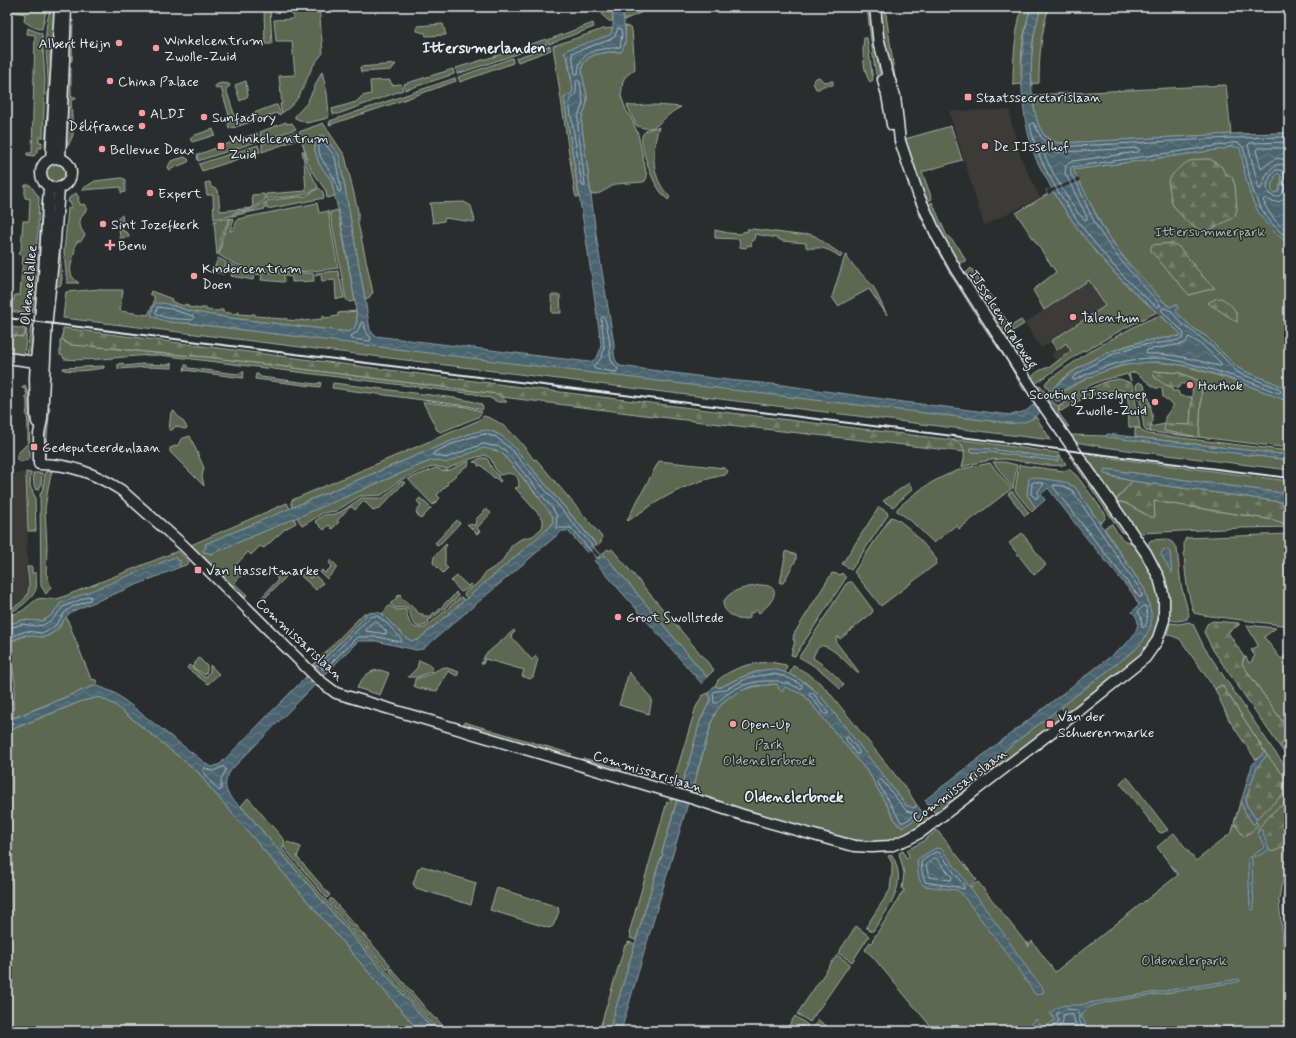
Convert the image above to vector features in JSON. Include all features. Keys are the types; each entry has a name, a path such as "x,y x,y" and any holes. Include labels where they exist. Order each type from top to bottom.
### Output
{"street":[{"path":"55,159 60,7"},
{"path":"55,159 66,7"},
{"name":"IJsselcentraleweg","path":"875,7 879,41 895,96 900,141 918,194 949,258 1038,398 1136,538"},
{"path":"55,159 68,164 71,173 69,181 63,187 59,188 49,187 42,179 41,174 45,162 55,159"},
{"name":"Oldeneelallee","path":"39,464 39,434 36,415 36,362 44,275 49,187"},
{"name":"Oldeneelallee","path":"39,434 42,419 47,318 59,188"},
{"path":"7,358 36,362"},
{"name":"Commissarislaan","path":"39,464 59,465 78,469 97,476 121,490 183,545 320,681 336,693 674,793 743,815 855,846 890,846 916,835 936,822 1145,658 1161,630 1164,620 1164,599 1159,578 1136,538"}],"shaded area":[{"path":"1010,110 1011,121 1020,156 1040,198 984,225 949,111"},
{"name":"Talentum","path":"1089,280 1105,306 1071,351 1057,362 1051,354 1057,350 1051,342 1041,348 1025,323"},
{"path":"26,472 28,516 28,591 25,598 7,609 7,476"}],"green space":[{"path":"7,7 47,7 42,29 24,21 25,14 7,11"},
{"path":"51,7 59,7 50,56 52,92 47,147 45,147 48,80 46,35"},
{"path":"270,7 272,44 265,44 264,9"},
{"path":"290,7 319,7 323,53 313,66 301,92 294,103 282,113 280,104 282,104 279,76 295,75 292,41 276,41 274,20 293,19 293,14 291,14"},
{"path":"606,7 613,7 613,21 609,21 602,15"},
{"path":"626,7 647,7 647,10 624,20 623,13"},
{"path":"867,7 871,7 882,94 877,79"},
{"path":"879,7 885,7 895,78 899,91 896,90 885,51"},
{"path":"1022,7 1031,7 1022,45 1022,84 1013,85 1015,46"},
{"path":"1041,7 1049,7 1041,45 1039,83 1032,84 1031,64 1033,45"},
{"path":"70,20 73,20 72,61 69,61"},
{"path":"593,23 594,27 549,44 548,40"},
{"path":"443,24 446,35 426,36 425,33 417,31 417,26"},
{"path":"625,26 632,30 635,69 625,77 621,96 638,134 647,177 643,182 616,184 600,193 591,195 582,122 587,100 582,69 587,59 592,56 604,53 621,52 625,40"},
{"path":"28,28 42,34 45,78 43,137 39,137 39,142 42,142 42,148 38,148 34,156 27,155 27,153 32,153 35,35 27,34"},
{"path":"613,28 612,33 607,37 566,50 573,90 572,93 564,98 579,197 576,197 553,46 603,29"},
{"path":"864,38 867,38 873,80 870,82 866,73 864,61"},
{"path":"546,39 547,44 457,74 456,68 522,48"},
{"path":"550,46 551,50 518,62 516,58"},
{"path":"512,58 513,63 460,82 458,77"},
{"path":"396,64 391,70 361,72 360,67"},
{"path":"68,68 71,68 71,97 76,97 76,99 71,100 73,135 68,146 66,134"},
{"path":"453,69 454,74 405,90 404,84"},
{"path":"322,71 327,93 328,118 307,123 295,118 295,116 307,103"},
{"path":"819,77 824,82 833,81 833,85 823,86 816,89 813,83 814,79"},
{"path":"455,78 456,81 329,125 330,121"},
{"path":"390,80 392,85 401,84 403,90 338,114 333,114 332,109 356,102 362,96 371,94 370,81"},
{"path":"246,81 248,96 240,101 235,85"},
{"path":"222,83 229,84 230,86 226,89 235,117 240,119 253,115 254,121 229,129 228,124 231,122 221,88 216,89 215,86"},
{"path":"1226,85 1231,134 1061,143 1047,138 1042,132 1036,118 1033,95"},
{"path":"277,105 281,114 278,115 277,113 257,120 254,113"},
{"path":"627,105 681,107 672,112 655,126 647,128 636,125"},
{"path":"286,122 287,124 292,123 296,129 261,141 260,132"},
{"path":"323,123 345,156 358,211 358,223 373,293 369,298 365,299 339,155 320,135 315,141 315,150 319,164 331,180 335,196 327,198 326,191 311,170 299,132"},
{"path":"951,126 962,160 922,172 932,199 926,202 913,170 905,139"},
{"path":"659,127 656,136 654,164 659,182 670,197 668,200 659,190 650,172 642,144 642,136 644,132"},
{"path":"213,129 215,135 192,142 190,139 195,135"},
{"path":"297,132 299,139 262,152 262,144"},
{"path":"257,133 259,141 198,161 197,155"},
{"name":"Ittersummerpark","path":"1289,133 1289,389 1238,368 1207,337 1193,328 1163,301 1126,260 1105,231 1073,170 1224,149 1232,146 1235,134"},
{"path":"258,145 260,152 202,171 199,164"},
{"path":"302,151 304,151 308,168 318,187 306,194 266,199 266,194 306,191"},
{"path":"185,157 189,160 188,162 169,170 168,167 171,161"},
{"path":"1210,159 1222,167 1224,172 1232,177 1235,185 1237,209 1235,216 1231,219 1209,230 1201,230 1185,220 1172,204 1168,181 1183,165 1190,161"},
{"path":"56,163 63,166 66,173 63,180 56,183 49,180 46,173 49,166"},
{"path":"1278,173 1281,176 1282,183 1278,192 1274,193 1271,191 1271,186"},
{"path":"121,178 125,179 125,192 121,193 121,187 82,190 95,181"},
{"path":"210,182 211,187 218,190 220,211 253,208 238,211 231,216 214,219 213,195 207,195 205,183"},
{"path":"25,185 30,185 39,197 38,231 29,311 26,313 7,311 7,300 14,300 15,295 20,295 23,256 18,254 21,250 23,221 29,221 30,199 25,198"},
{"path":"319,188 323,192 324,198 267,209 266,201 306,196"},
{"path":"1053,191 1087,241 1113,272 1157,312 1121,330 1085,351 1084,350 1035,384 1031,378 1035,373 1051,367 1071,351 1066,343 1057,350 1051,341 1105,306 1089,280 1044,310 1033,290 1056,272 1016,213"},
{"path":"76,193 81,205 84,204 87,209 80,222 81,228 85,235 81,241 78,241 75,245 71,265 71,274 79,283 67,283 64,252 68,208 71,208 71,203 68,202 69,198"},
{"path":"264,194 265,200 253,208 252,195"},
{"path":"42,198 45,200 38,312 32,312 39,246"},
{"path":"265,202 265,209 232,216 236,213 253,210"},
{"path":"464,202 471,206 475,221 445,218 444,221 433,223 430,203"},
{"path":"932,202 946,234 959,248 966,261 958,263 953,254 951,254 927,206"},
{"path":"317,203 319,213 328,211 338,268 303,272 256,270 232,262 219,255 222,238 231,218 234,219 230,231 233,230 238,219"},
{"path":"919,207 945,259 942,259 918,212 917,208"},
{"path":"338,210 355,301 349,302 346,299 330,212"},
{"path":"122,215 123,231 128,233 129,237 120,238 118,217"},
{"path":"59,217 62,217 60,251 62,278 61,285 55,287 52,310"},
{"path":"230,218 220,238 220,249 217,255 214,221"},
{"path":"747,229 799,235 809,234 815,236 842,255 840,258 826,249 806,247 806,243 782,241 777,238 755,234 751,246 748,245 746,248 740,247 739,239 715,238 715,230 741,234 748,231"},
{"path":"1172,243 1179,247 1206,280 1215,288 1189,295 1151,251 1152,245"},
{"path":"846,255 850,262 873,286 887,315 869,289 838,306 832,297"},
{"path":"218,258 226,262 224,274 213,272"},
{"path":"947,261 980,314 978,316 944,263"},
{"path":"228,263 242,269 255,271 253,280 231,276 232,271 227,270"},
{"path":"971,268 992,298 989,300 980,301 964,275"},
{"path":"256,271 284,274 284,282 261,280 262,275 256,274"},
{"path":"338,271 344,298 336,299 335,280 322,281 321,275 315,276 316,273"},
{"path":"286,273 313,273 314,281 292,282 292,277 286,276"},
{"path":"100,289 123,290 120,311 148,315 154,302 154,296 150,294 151,291 172,299 171,301 184,306 185,304 188,305 188,307 201,309 206,308 206,310 223,310 223,312 236,314 239,312 239,314 255,314 255,316 270,316 271,318 286,318 287,320 303,321 322,319 322,316 325,318 338,316 338,313 356,311 357,317 354,329 348,332 230,318 189,311 173,305 169,322 1009,423 1023,422 1036,417 1051,440 63,318 66,292"},
{"path":"551,295 560,295 561,313 552,313"},
{"path":"1221,298 1228,302 1237,314 1237,322 1208,303 1215,299"},
{"path":"996,306 1011,326 1021,320 1024,324 1003,337 990,314 995,311 992,307"},
{"path":"1160,315 1181,334 1179,336 1140,342 1105,354 1069,374 1052,390 1057,395 1092,376 1121,366 1147,362 1160,362 1186,366 1269,393 1289,402 1289,448 1199,437 1202,382 1180,373 1154,371 1155,378 1172,388 1172,391 1178,391 1180,396 1192,397 1190,425 1165,424 1165,417 1174,405 1163,397 1162,388 1155,388 1135,372 1129,374 1131,381 1127,374 1107,379 1100,381 1066,399 1056,401 1045,384 1047,381 1090,351 1137,325"},
{"path":"982,316 1027,390 1025,391 1023,389 1007,361 979,320"},
{"path":"31,324 37,325 36,337 33,348 27,354"},
{"path":"7,326 25,329 25,334 23,337 7,335"},
{"path":"63,328 536,389 952,440 962,445 965,452 668,418 502,397 498,394 208,357 70,345 62,339"},
{"path":"25,329 27,330 24,356 7,354 7,335 23,337 25,334"},
{"path":"1014,338 1034,368 1027,370 1008,344 1010,339"},
{"path":"62,339 66,343 145,352 208,357 498,394 507,402 498,402 488,397 475,394 160,355 88,360 64,359 63,356 60,355 60,340"},
{"path":"123,363 125,366 143,364 167,365 172,363 172,368 147,367 118,369 118,364"},
{"path":"185,365 187,365 188,368 238,374 244,372 243,378 184,370"},
{"path":"104,366 104,368 79,371 69,371 64,370 63,368"},
{"path":"1154,371 1180,373 1202,382 1199,437 1164,431 1165,424 1190,425 1193,383 1181,384 1178,388 1171,387 1155,378 1153,375"},
{"path":"256,374 261,377 316,384 321,382 320,387 255,379"},
{"path":"1120,379 1131,383 1133,386 1140,428 1129,427 1128,400 1125,391 1117,389 1086,397 1059,411 1059,406 1078,394 1107,381"},
{"path":"1139,382 1144,385 1147,398 1149,398 1153,420 1150,428 1151,432 1146,431 1144,428 1136,388 1136,385"},
{"path":"333,383 455,398 481,404 483,408 482,410 468,406 332,388"},
{"path":"25,385 29,396 30,458 19,462 17,460 17,454 28,443 28,431 26,428 28,427 26,412 27,400 25,397 27,394 25,389 22,388"},
{"path":"1040,386 1055,404 1059,406 1058,412 1069,427 1060,421 1052,410 1038,388"},
{"path":"423,402 467,407 482,412 478,417 441,432 437,430"},
{"path":"45,407 50,407 45,457 44,453"},
{"path":"174,411 187,428 184,429 176,426 172,430 169,430 171,412"},
{"path":"484,416 506,428 524,446 534,460 536,459 602,537 601,543 597,545 513,446 498,434 488,431 472,433 461,437 293,507 291,503 292,500 477,421"},
{"path":"1165,424 1194,437 1151,432 1150,427"},
{"path":"1135,428 1140,428 1143,432 1148,434 1289,451 1289,455 1135,437"},
{"path":"1070,435 1106,436 1289,460 1289,470 1111,448 1075,442"},
{"path":"190,436 204,468 202,476 204,486 170,452 170,448 178,445 181,439"},
{"path":"952,440 965,440 1058,453 1066,464 1046,465 999,459 988,460 962,467 964,461 964,451 962,445","holes":["971,448 1056,458 1058,461 989,452 971,452"]},
{"path":"483,448 492,449 502,453 550,511 553,521 550,527 467,598 464,595 465,593 479,582 485,573 501,563 512,545 521,539 533,536 542,528 543,524 543,519 515,488 519,487 519,482 516,476 512,474 500,475 495,469 491,459 485,455 467,460 447,469 434,466 400,480 382,495 360,496 336,511 323,513 304,525 302,525 297,517 430,461 436,460 446,462"},
{"path":"1073,454 1127,534 1123,533 1119,529 1074,463 1070,457"},
{"path":"1089,455 1289,481 1289,494 1105,469 1109,476 1132,481 1115,501 1129,505 1151,517 1154,501 1274,520 1289,525 1289,527 1141,533 1136,530 1115,502 1085,456"},
{"path":"481,458 486,458 488,460 492,469 499,476 500,482 481,465 478,466 478,463 473,462"},
{"path":"469,461 468,466 447,483 448,484 437,495 440,498 433,505 408,479 436,468 443,471 450,470"},
{"path":"659,461 724,468 728,472 725,475 699,482 674,492 628,521 627,520"},
{"path":"993,462 1005,462 1017,465 1013,489"},
{"path":"990,463 1011,489 959,529 956,525 934,543 910,520 897,511 897,509 910,498 938,479 963,469"},
{"path":"1019,465 1064,471 1069,469 1077,476 1106,515 1104,520 1100,523 1075,487 1064,482 1031,478 1029,479 1027,495 1036,508 1032,512 1015,491"},
{"path":"52,471 45,509 47,546 46,573 51,587 46,594 41,586 40,495 43,488 45,472"},
{"path":"26,472 31,473 30,486 35,497 36,531 28,531"},
{"path":"33,473 42,473 41,485 39,489 36,490 34,486"},
{"path":"401,481 406,483 403,484 378,510 377,509 374,511 364,501 355,510 350,507 332,529 329,525 324,530 315,521 324,515 335,514 342,511 361,498 383,498"},
{"path":"1132,481 1289,503 1289,525 1274,520 1154,501 1155,517 1151,517 1123,502 1115,502"},
{"path":"909,483 913,489 893,507 883,501"},
{"path":"1012,491 1029,513 1025,516 1008,494"},
{"path":"420,498 431,508 421,519 416,512 421,506 417,501"},
{"path":"287,503 290,509 205,544 206,548 203,550 204,552 211,554 294,518 296,523 285,529 264,548 260,546 251,555 248,552 233,568 241,576 234,583 247,595 244,598 191,545"},
{"path":"879,507 887,512 888,515 851,570 842,564"},
{"path":"486,509 491,513 477,528 480,531 477,534 467,524 475,525 476,519"},
{"path":"891,517 909,529 937,560 936,564 881,606 854,572"},
{"path":"457,520 460,523 438,546 435,543"},
{"path":"1112,524 1122,539 1133,543 1144,558 1156,581 1161,598 1159,625 1148,649 1067,715 1061,707 1137,648 1151,613 1145,590 1104,528"},
{"path":"1022,533 1046,565 1034,575 1009,543"},
{"path":"1289,534 1289,626 1194,613 1189,596 1184,560 1184,542 1186,538"},
{"path":"1166,539 1172,542 1177,549 1181,585 1189,615 1187,619 1175,621 1169,619 1153,557 1148,546 1151,540"},
{"path":"446,544 445,566 448,568 443,573 433,563 434,557"},
{"path":"608,549 609,551 612,549 714,670 707,677 603,553"},
{"path":"178,551 189,562 188,564 180,567 180,560 61,603 51,616 42,621 23,620 7,625 7,617 22,611 37,599 60,598"},
{"path":"786,551 796,555 796,560 783,583 780,583"},
{"path":"331,560 338,567 327,579 320,572 322,570 325,573 332,566 329,563"},
{"path":"27,567 32,567 32,573 36,573 35,592 20,607 11,612 7,612 7,610 21,602 28,594 29,582"},
{"path":"280,572 286,577 264,599 261,598 278,580 276,577"},
{"path":"305,572 311,578 314,574 323,583 316,590 301,576"},
{"path":"832,573 841,575 842,573 846,578 795,656 791,655 795,641 793,640 794,634"},
{"path":"457,576 468,586 470,584 472,586 461,592 451,581"},
{"path":"852,582 873,610 872,613 840,639 838,637 836,638 836,642 859,672 857,673 839,655 827,647 819,647 813,658 830,670 841,681 844,685 840,689 821,671 799,657 846,584"},
{"path":"760,585 772,588 774,592 774,596 764,610 759,613 757,610 750,614 750,618 744,619 736,618 727,612 723,604 727,597 740,589"},
{"path":"456,592 458,596 457,598 430,620 433,613 436,613"},
{"path":"400,594 401,597 420,614 423,614 423,617 428,617 429,622 426,625 419,627 413,623 407,607 396,608 390,604"},
{"path":"461,597 465,600 418,640 412,641 406,638 382,614 389,606 397,610 405,609 412,625 417,628 423,628"},
{"path":"364,613 366,613 365,617 315,667 313,665"},
{"path":"66,616 91,679 96,680 98,686 83,690 13,718 15,683 13,671 7,655 7,643 27,635 43,637 48,636 59,628"},
{"path":"1213,621 1239,623 1239,625 1228,632 1244,657 1242,664 1289,731 1289,760 1213,650 1204,632 1207,624"},
{"name":"Oldenelerpark","path":"1189,622 1193,624 1204,647 1289,771 1289,870 1281,886 1279,900 1287,981 1287,1031 931,1031 932,1028 872,956 865,950 870,942 872,943 872,940 893,909 902,892 904,892 902,889 904,873 899,853 903,851 906,858 909,857 907,850 922,842 937,830 977,880 970,886 971,887 978,882 1026,943 1029,943 1028,947 1032,941 1055,972 1178,875 1157,847 1174,833 1196,861 1232,832 1240,803 1267,755 1222,685 1215,689 1180,639 1167,634 1170,623 1179,624"},
{"path":"1247,625 1276,628 1264,637 1281,659 1289,653 1289,731 1242,664 1244,657 1246,657 1249,663 1253,660 1255,656 1251,650 1258,645"},
{"path":"514,630 515,632 511,636 532,660 536,656 538,659 533,677 530,679 522,676 524,670 485,659 483,664 481,664 485,655"},
{"path":"199,658 207,666 205,675 192,667"},
{"path":"419,660 430,665 433,671 417,677 408,677 417,668"},
{"path":"770,662 786,665 785,673 777,670 763,670 740,678 721,687 717,687 715,685 722,676 741,667"},
{"path":"7,664 11,679 12,694 11,704 7,708"},
{"path":"189,665 204,677 206,677 210,671 210,665 219,674 208,684 187,668"},
{"path":"793,666 812,677 828,691 908,791 916,804 916,807 910,808 906,805 820,695 805,682 789,675"},
{"path":"444,667 459,672 457,676 448,671 437,691 421,689 414,686 415,679 428,675"},
{"path":"380,670 389,673 380,695 357,688 366,675 372,671"},
{"path":"629,672 652,699 649,714 619,705"},
{"name":"Park Oldenelerbroek","path":"778,684 804,695 870,775 898,825 903,827 924,814 928,818 927,824 909,835 883,843 853,842 691,795 713,718 724,701 731,695 748,688"},
{"path":"1222,685 1264,752 1256,760 1229,720 1215,689"},
{"path":"708,693 711,699 700,721 680,789 676,788 673,783 696,707 702,696"},
{"path":"100,697 115,705 199,773 419,1031 7,1031 7,750 11,730 82,701"},
{"path":"1054,712 1060,720 938,817 931,808"},
{"path":"464,722 572,754 570,757 464,725"},
{"path":"1267,755 1289,782 1289,789 1256,819 1246,804 1246,799 1257,767"},
{"path":"583,758 622,769 621,771 582,760"},
{"path":"1126,777 1168,830 1162,833 1159,832 1120,783"},
{"path":"248,798 285,841 282,849 438,1031 434,1031 241,806"},
{"path":"673,799 677,800 662,852 663,854 636,940 630,938 631,935 629,933 667,802 670,803"},
{"path":"1289,800 1289,845 1272,852 1268,850 1258,828 1275,810"},
{"path":"1242,802 1243,808 1252,823 1254,824 1256,822 1258,824 1244,837 1234,823 1240,803"},
{"path":"287,842 301,847 297,857 330,895 327,898 285,849 284,846"},
{"path":"892,855 897,866 898,886 891,904 873,931 870,931 866,927 890,890 892,863 888,856"},
{"path":"422,866 476,883 471,905 416,888 413,884 418,869"},
{"path":"1289,876 1289,957 1283,905 1285,885"},
{"path":"497,888 558,907 559,912 553,926 549,928 490,910"},
{"path":"331,898 390,965 388,970 329,901"},
{"path":"856,926 869,936 852,962 838,953"},
{"path":"628,942 635,944 609,1031 599,1031 625,945 628,945"},
{"path":"837,955 850,964 810,1022 797,1014"},
{"path":"391,968 447,1031 440,1031 390,972"},
{"path":"795,1016 808,1025 804,1031 800,1031 803,1026 802,1025 798,1031 785,1031"},
{"path":"818,1020 834,1031 810,1031"}],"water":[{"path":"613,7 626,7 623,16 625,40 621,52 610,52 592,56 587,59 582,69 587,100 582,121 597,241 614,344 614,356 620,366 728,380 782,385 1011,415 1026,411 1070,374 1085,364 1105,354 1140,342 1179,336 1181,334 1132,290 1099,256 1075,225 1054,192 1048,195 1046,190 1052,189 1036,159 1030,141 1023,103 1022,84 1023,46 1030,9 1031,7 1041,7 1033,40 1031,76 1033,104 1036,117 1040,128 1045,136 1050,140 1061,143 1231,134 1289,133 1289,244 1275,233 1258,212 1247,182 1240,148 1232,146 1224,149 1073,170 1104,230 1125,260 1142,280 1167,305 1170,307 1176,304 1178,307 1176,312 1193,328 1207,337 1238,368 1289,389 1289,402 1207,371 1173,364 1147,362 1138,365 1130,364 1120,366 1096,374 1073,385 1057,395 1036,415 1026,422 1009,423 165,321 151,315 156,303 164,303 189,311 230,318 348,332 354,329 357,321 355,301 341,222 331,180 319,164 315,150 315,141 320,135 323,135 339,155 370,330 375,336 589,362 592,361 599,353 601,344 564,98 572,93 573,90 568,57 565,56 564,53 566,50 610,35 613,28","holes":["1278,173 1281,176 1282,183 1278,192 1274,193 1272,191 1272,186 1275,177"]},
{"path":"486,430 501,436 513,446 707,677 702,684 568,531 562,531 423,649 416,650 376,641 358,641 231,770 227,777 226,783 228,793 434,1031 419,1031 199,773 115,705 100,697 82,701 7,731 7,721 93,686 98,686 115,693 209,766 212,767 220,764 365,617 366,613 378,612 382,614 406,638 412,641 418,640 550,527 553,523 553,517 535,492 502,453 483,448 446,463 436,460 430,461 211,554 206,552 204,553 203,550 206,548 205,544 456,439 475,432"},
{"path":"1107,434 1289,455 1289,460 1107,437"},
{"path":"971,448 1056,458 1058,456 1058,461 989,452 971,452"},
{"path":"1105,469 1289,494 1289,503 1132,481 1104,474"},
{"path":"1031,477 1065,482 1075,487 1145,590 1151,613 1151,626 1143,641 1137,648 931,808 925,800 1124,646 1134,634 1138,625 1136,616 1132,612 1139,605 1133,594 1084,535 1048,488 1041,494 1045,500 1036,508 1027,495 1029,479"},
{"path":"1164,549 1170,552 1172,573 1161,555"},
{"path":"175,557 181,562 179,564 180,567 73,611 56,630 49,635 41,637 25,635 7,643 7,625 23,620 42,621 51,616 61,603"},
{"path":"771,669 784,672 797,678 820,695 906,805 913,808 916,807 916,804 924,814 903,827 898,825 870,775 804,695 785,687 782,692 777,684 753,686 725,700 715,713 710,728 621,1031 609,1031 663,854 662,852 700,721 711,699 708,693 715,685 719,688 750,674"},
{"path":"1264,752 1267,755 1257,767 1246,799 1246,804 1256,819 1254,824 1243,808 1241,802 1252,765"},
{"path":"1262,830 1269,850 1254,857 1253,855 1265,847 1257,832"},
{"path":"936,848 942,849 998,925 1032,975 1042,986 1044,992 1038,995 1035,994 1011,959 961,893 957,890 924,886 922,884 918,875 917,861 919,858"},
{"path":"1251,856 1254,909 1252,910 1250,908 1248,859"},
{"path":"1239,979 1240,981 1238,982 1107,1002 1092,1006 1085,1010 1082,1017 1089,1031 1025,1031 1036,1019 1043,1029 1055,1020 1050,1013 1060,1006 1082,1005"}],"pier":[{"path":"1078,178 1080,181 1054,191 1048,195 1046,190 1058,187"},
{"path":"598,544 604,551 592,562 586,555"}],"railway":[{"path":"7,318 1289,478"}],"place":[{"name":"Albert Heijn","path":"119,43"},
{"name":"Winkelcentrum Zwolle-Zuid","path":"156,48"},
{"name":"China Palace","path":"110,81"},
{"name":"Staatssecretarislaan","path":"968,97"},
{"name":"ALDI","path":"142,113"},
{"name":"Sunfactory","path":"204,117"},
{"name":"Délifrance","path":"142,126"},
{"name":"Winkelcentrum Zuid","path":"221,146"},
{"name":"De IJsselhof","path":"985,146"},
{"name":"Bellevue Deux","path":"102,149"},
{"name":"Expert","path":"150,193"},
{"name":"Sint Jozefkerk","path":"103,224"},
{"name":"Benu","path":"110,245"},
{"name":"Kindercentrum Doen","path":"194,276"},
{"name":"Talentum","path":"1073,317"},
{"name":"Houthok","path":"1190,385"},
{"name":"Scouting IJsselgroep Zwolle-Zuid","path":"1155,402"},
{"name":"Gedeputeerdenlaan","path":"34,447"},
{"name":"Van Hasseltmarke","path":"198,570"},
{"name":"Groot Swollstede","path":"618,617"},
{"name":"Open-Up","path":"733,724"},
{"name":"Van der Schuerenmarke","path":"1050,724"}],"district":[{"name":"Ittersumerlanden","path":"484,48"},
{"name":"Oldenelerbroek","path":"794,797"}]}
